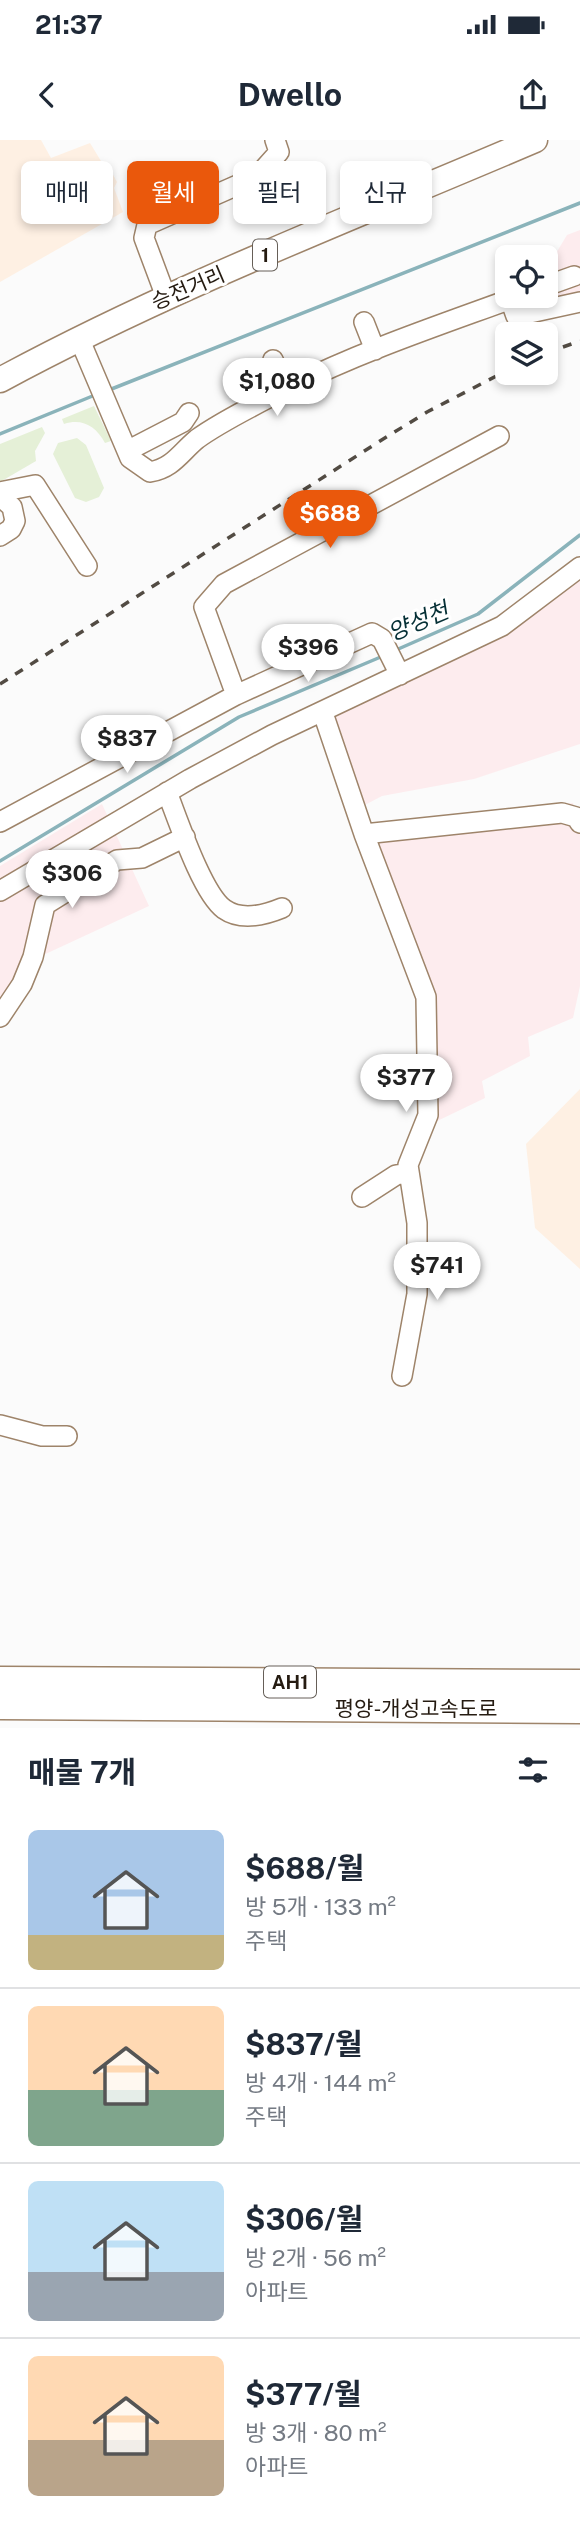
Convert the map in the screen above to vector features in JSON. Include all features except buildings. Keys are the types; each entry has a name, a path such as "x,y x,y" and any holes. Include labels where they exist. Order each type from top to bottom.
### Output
{"highway":[{"name":"평양-개성고속도로","path":"0,1681 580,1684"},
{"name":"평양-개성고속도로","path":"0,1705 580,1709"}],"main road":[{"name":"승전거리","path":"0,380 79,338 166,297 535,140"}],"street":[{"path":"166,297 144,238 147,225 249,180 262,171 277,146"},
{"path":"558,282 573,276"},
{"path":"558,307 580,302"},
{"path":"79,338 127,451 139,467 150,472 163,470 179,459 197,439 287,389 375,350 495,305"},
{"path":"516,308 516,316 553,308"},
{"path":"364,322 375,350"},
{"path":"273,360 287,389"},
{"path":"127,451 183,422 189,413"},
{"path":"236,695 204,607 223,584 499,436"},
{"path":"0,536 11,529 15,521 12,507 0,494 35,485 87,566"},
{"path":"0,891 167,792 272,735 323,713 397,669 502,626 580,568"},
{"path":"0,822 236,695 372,633 382,639 397,669"},
{"path":"323,713 363,834 426,997 428,1115 411,1153 408,1173 416,1223 418,1294 402,1376"},
{"path":"167,792 212,897 226,911 246,916 265,915 282,908"},
{"path":"363,834 562,813 576,817 580,823"},
{"path":"0,1017 22,984 33,957 45,905 117,860 142,858 185,837"},
{"path":"40,867 55,897"},
{"path":"362,1197 396,1175 408,1173"},
{"path":"0,1426 42,1436 67,1436"}],"shaded area":[{"path":"0,140 41,140 51,158 90,143 101,161 21,161 21,224 102,224 0,282"},
{"path":"113,175 117,182 114,188 123,212 113,218"},
{"path":"580,230 580,308 529,322 512,322 505,308 558,308 558,250 567,235"},
{"path":"580,565 580,744 474,779 382,796 361,807 330,715 502,631"},
{"path":"573,803 580,834 580,986 573,1018 528,1037 530,1056 482,1081 485,1098 431,1124 429,996 365,828"},
{"path":"102,804 149,906 39,957 0,1025 0,866"},
{"path":"580,1089 580,1269 535,1228 526,1144"}],"green space":[{"path":"94,406 111,441 105,443 93,428 83,423 64,424 62,419"},
{"path":"42,427 45,433 35,451 36,461 0,482 0,444"},
{"path":"77,438 86,445 104,488 99,497 86,502 75,498 53,454 58,443"}],"waterway":[{"path":"109,390 580,203"},
{"path":"0,434 95,395"},
{"name":"양성천","path":"396,650 478,614 580,535"},
{"name":"양성천","path":"0,861 239,717 383,656"}],"railway":[{"path":"558,349 580,341"},
{"path":"0,684 380,441 427,412 495,377"}]}
